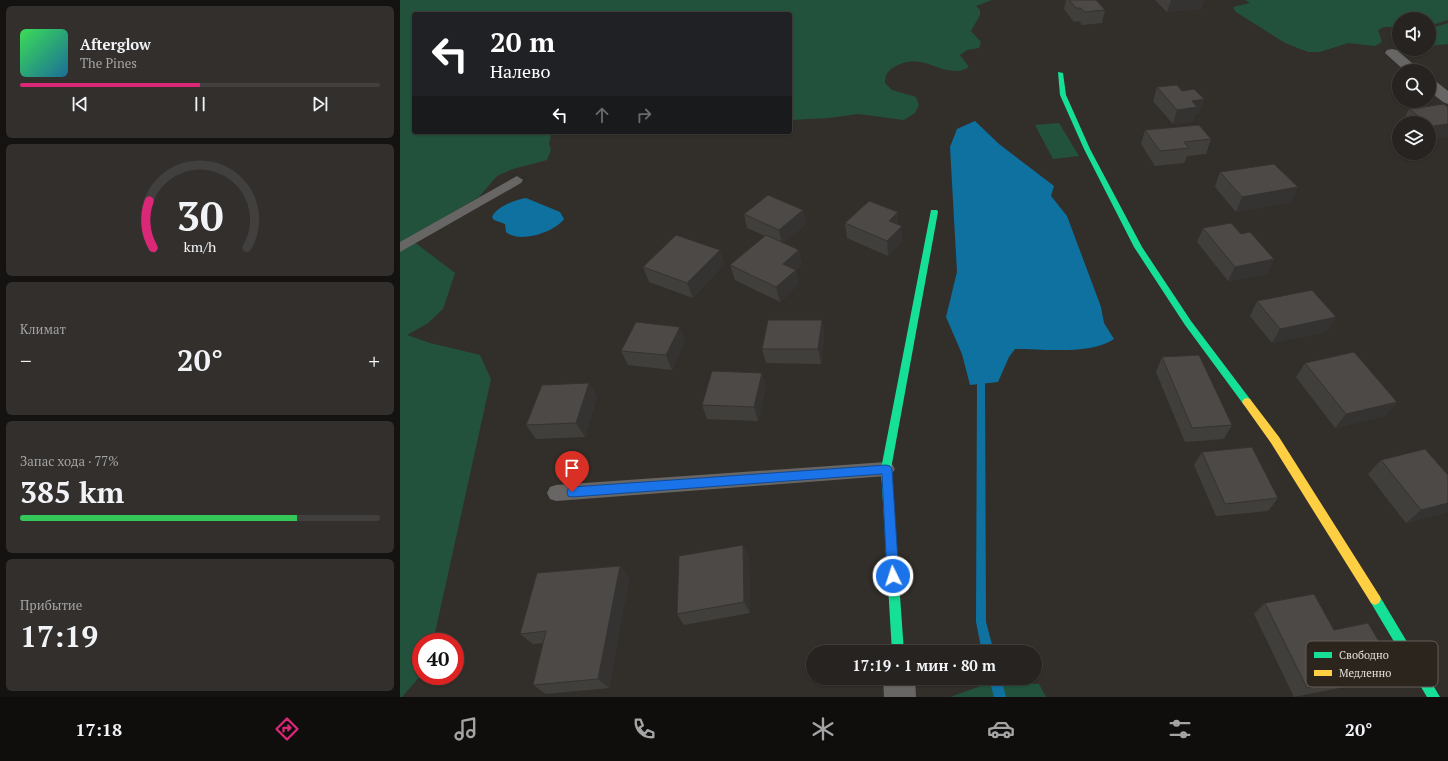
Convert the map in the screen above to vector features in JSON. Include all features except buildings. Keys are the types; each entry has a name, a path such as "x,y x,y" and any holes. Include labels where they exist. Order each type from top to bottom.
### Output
{"street":[{"path":"1396,56 1405,64"},
{"path":"1060,73 1062,95 1087,149 1138,247 1188,323 1275,440 1401,641"},
{"path":"1436,89 1448,99"},
{"path":"898,645 886,469 934,212"},
{"path":"899,685 900,697"},
{"path":"1428,687 1434,697"}],"lane":[{"path":"400,248 517,180"},
{"path":"556,493 886,469"}],"green space":[{"path":"400,0 992,0 976,6 980,10 980,15 971,31 981,42 979,48 967,50 960,55 969,67 958,71 913,61 905,62 896,66 888,73 885,83 892,90 916,97 919,105 915,113 904,120 858,114 829,118 792,120 792,12 412,12 412,134 553,134 549,143 551,150 547,160 513,169 497,176 479,197 409,238 455,273 443,309 428,323 407,335 430,343 480,355 491,379 435,633 412,633 412,685 402,697 400,697"},
{"path":"1245,0 1448,0 1448,20 1436,24 1436,12 1392,12 1392,27 1384,27 1378,30 1382,42 1375,46 1348,43 1320,52 1308,52 1285,43 1236,12 1233,7 1250,3"},
{"path":"1448,23 1448,44 1436,45 1436,27"},
{"path":"1059,123 1079,156 1053,159 1035,125"},
{"path":"984,685 1040,685 1046,697 950,697"}],"water":[{"path":"975,121 999,144 1054,186 1051,196 1067,216 1101,307 1104,323 1114,339 1105,344 1080,349 1015,349 1009,357 998,382 970,385 962,354 946,317 957,272 950,147 957,129"},
{"path":"526,198 560,212 564,219 559,224 545,232 528,237 519,237 506,232 505,224 494,220 492,217 494,213 512,202"}],"waterway":[{"path":"981,384 981,622 986,645"},
{"path":"997,685 1000,697"}],"traffic: fast":[{"path":"1060,73 1063,95 1087,149 1138,247 1188,323 1247,402"},
{"path":"898,645 886,469 934,212"},
{"path":"1375,599 1400,641"},
{"path":"1428,687 1434,697"}],"traffic: slow":[{"path":"1247,402 1275,440 1375,599"}],"route":[{"path":"572,492 886,469 893,576"}]}
